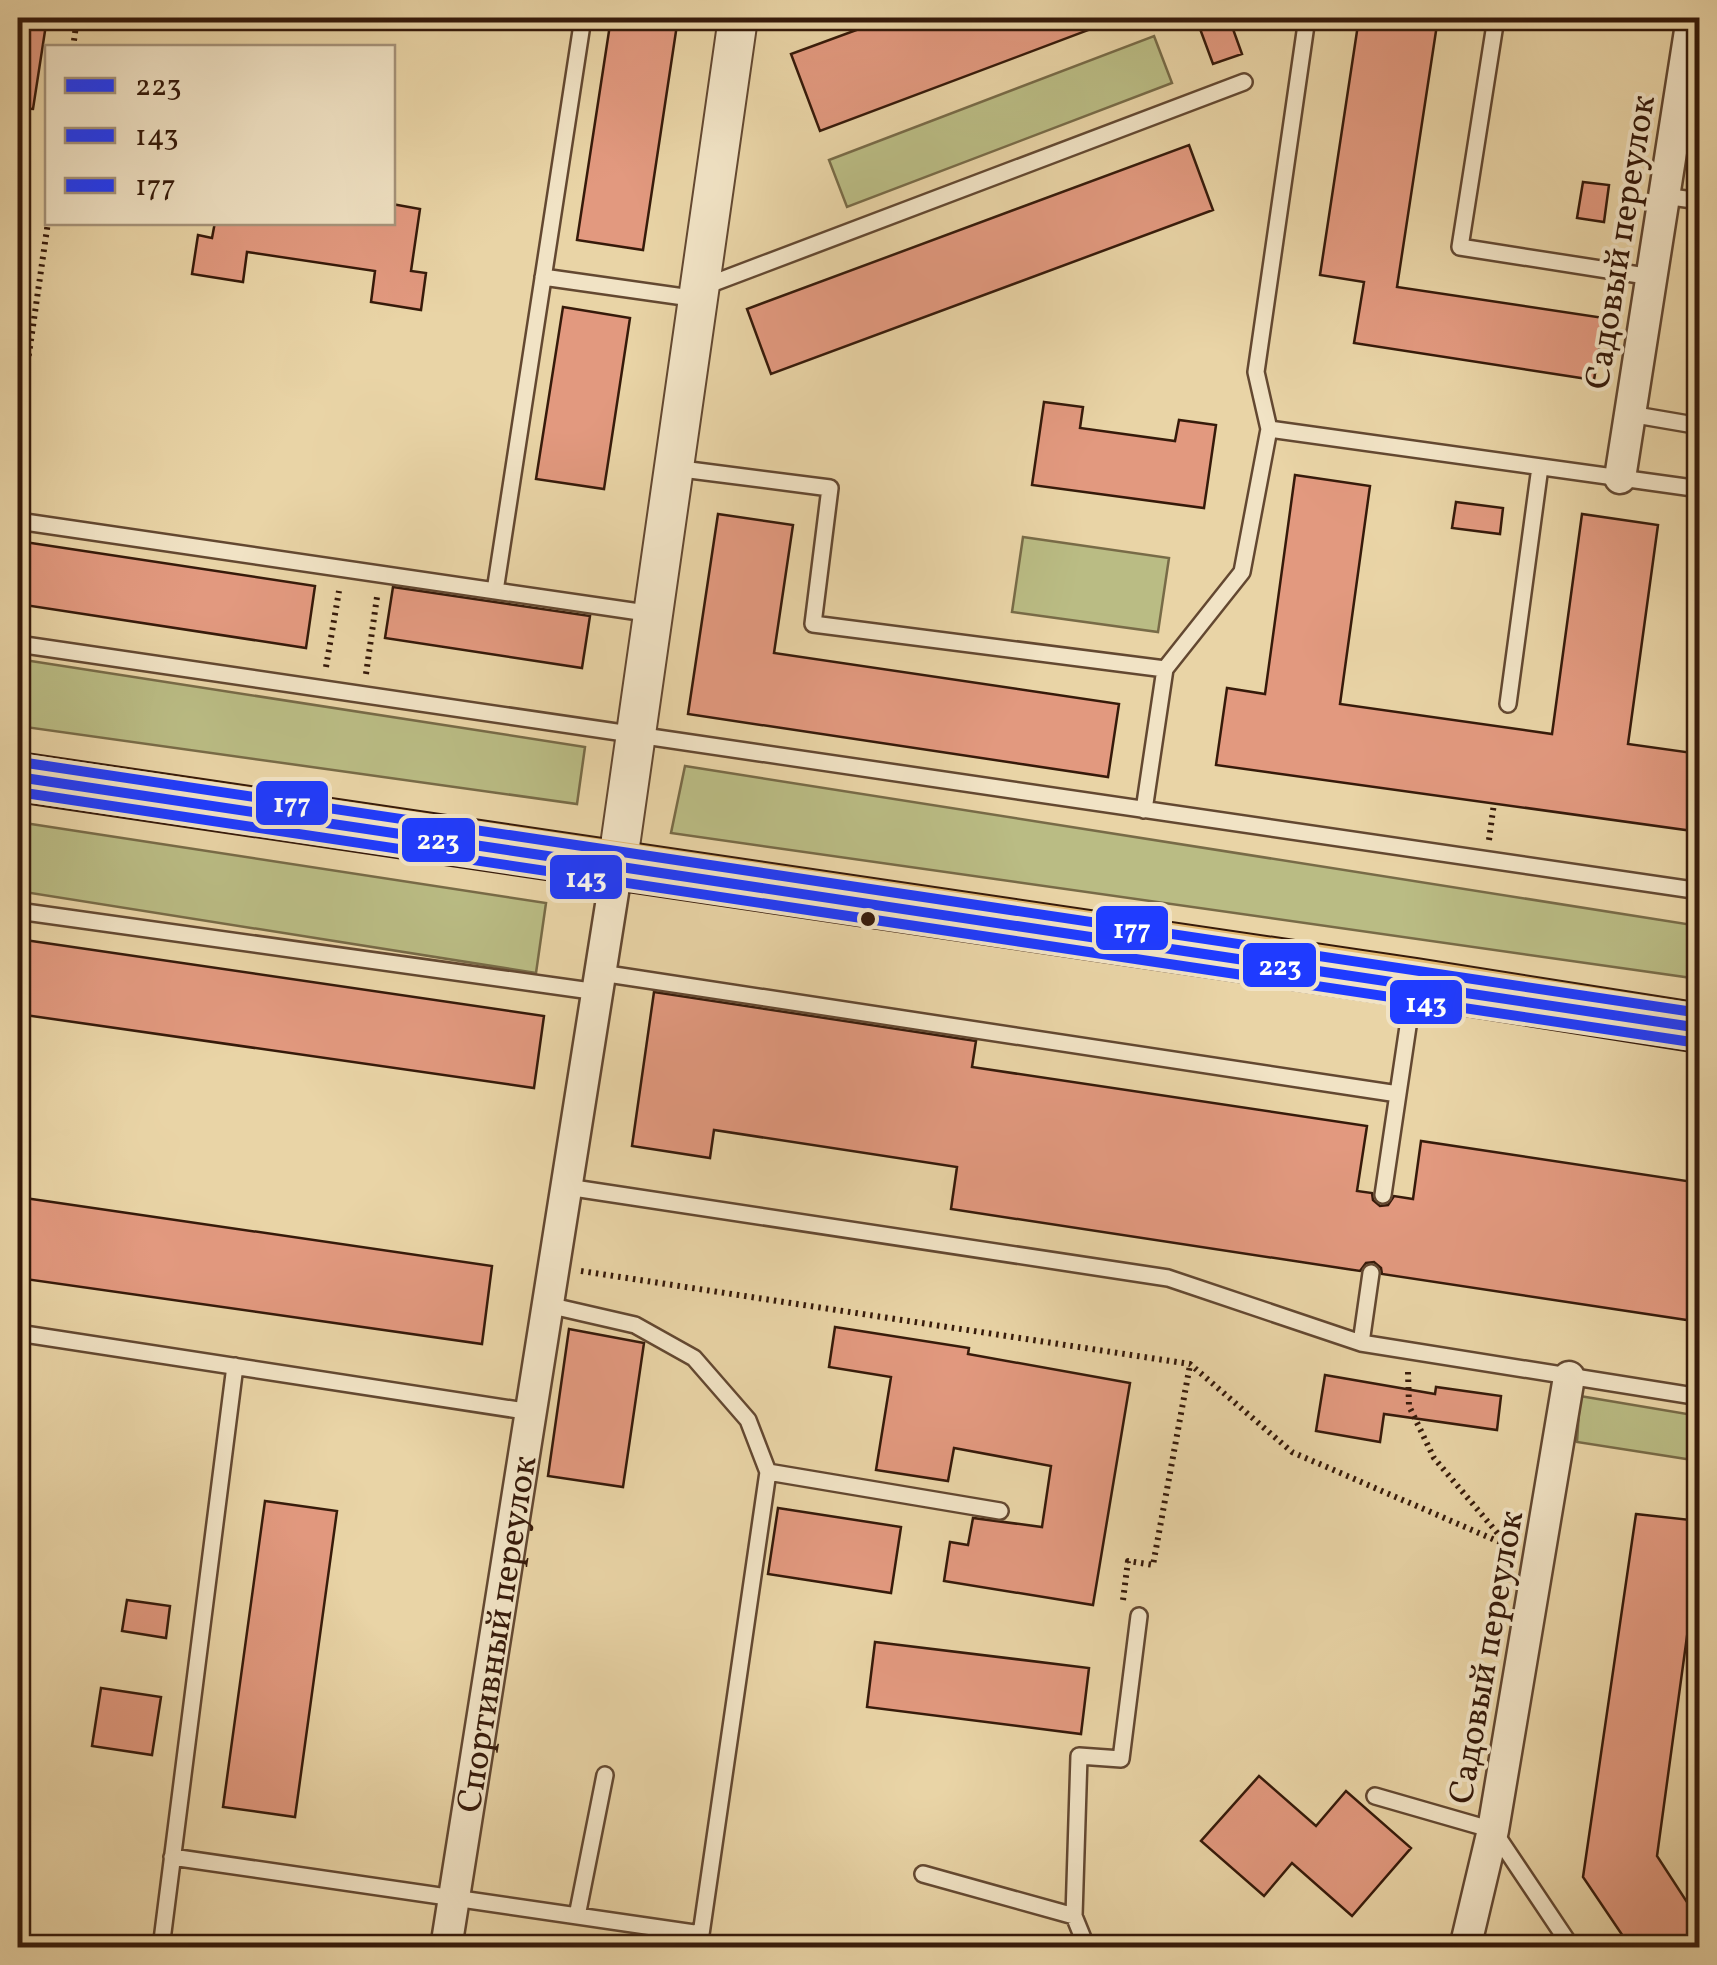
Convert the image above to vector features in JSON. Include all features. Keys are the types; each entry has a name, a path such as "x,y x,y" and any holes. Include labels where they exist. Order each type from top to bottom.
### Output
{"main road":[{"path":"18,777 1700,1028"}],"street":[{"name":"Садовый переулок","path":"1620,478 1692,18"},
{"name":"Спортивный переулок","path":"446,1948 600,982 742,22"},
{"name":"Садовый переулок","path":"1465,1948 1493,1830 1570,1377"}],"lane":[{"path":"495,591 583,19 556,18"},
{"path":"1144,810 1165,669 1242,572 1269,429 1256,372 1307,18"},
{"path":"1496,18 1460,247 1652,277"},
{"path":"543,277 699,294 1244,82"},
{"path":"1664,196 1700,201"},
{"path":"1630,414 1700,426"},
{"path":"1269,429 1700,489"},
{"path":"1508,704 1540,467"},
{"path":"674,468 830,488 813,624 1165,669"},
{"path":"18,521 653,614"},
{"path":"18,644 1700,891"},
{"path":"18,911 600,982 1398,1094"},
{"path":"1383,1195 1415,983"},
{"path":"567,1187 1168,1278 1361,1342 1700,1397"},
{"path":"1361,1342 1371,1273"},
{"path":"172,1857 578,1916 700,1941 768,1472 748,1420 694,1358 634,1325 548,1305"},
{"path":"18,1333 532,1412"},
{"path":"161,1948 234,1366"},
{"path":"768,1472 1000,1511"},
{"path":"1088,1948 1074,1916 1080,1756 1120,1759 1140,1616"},
{"path":"578,1916 604,1775"},
{"path":"1375,1796 1493,1830 1572,1948"},
{"path":"923,1874 1074,1916"}],"path":[{"path":"73,45 77,18"},
{"path":"18,430 48,225"},
{"path":"322,688 342,568"},
{"path":"363,695 381,574"},
{"path":"1489,841 1494,804"},
{"path":"554,1267 1190,1364 1292,1452 1507,1544"},
{"path":"1408,1350 1409,1406 1434,1458 1507,1544 1538,1567"},
{"path":"1140,1616 1122,1601 1128,1561 1153,1564 1190,1364"}],"green space":[{"path":"1154,36 1172,83 847,207 829,160"},
{"path":"1023,537 1169,558 1158,632 1012,612"},
{"path":"18,659 585,747 577,804 18,726"},
{"path":"685,766 1699,926 1699,979 671,833"},
{"path":"18,822 546,903 536,973 18,891"},
{"path":"1580,1396 1699,1416 1699,1461 1577,1442"}],"building":[{"path":"18,18 47,18 33,109 18,108"},
{"path":"611,18 678,18 643,250 577,240"},
{"path":"889,18 1115,20 820,131 791,54"},
{"path":"1196,18 1229,18 1242,54 1213,64"},
{"path":"1359,18 1438,18 1397,287 1604,318 1594,380 1354,343 1364,282 1320,275"},
{"path":"1189,145 1213,210 771,374 747,309"},
{"path":"1583,182 1609,185 1604,222 1577,218"},
{"path":"395,205 420,209 411,271 426,273 421,310 371,302 375,271 247,252 243,282 192,274 198,235 212,238 214,225 395,225"},
{"path":"563,307 630,318 604,489 536,479"},
{"path":"1044,402 1083,407 1080,428 1175,441 1179,420 1216,425 1204,508 1032,485"},
{"path":"1295,475 1370,486 1340,704 1552,734 1582,514 1658,525 1628,744 1700,754 1700,832 1216,765 1227,688 1265,694"},
{"path":"1456,502 1503,508 1500,534 1452,528"},
{"path":"718,514 793,525 774,653 1119,704 1108,777 688,714"},
{"path":"18,541 315,586 306,648 18,604"},
{"path":"393,587 590,616 582,668 385,638"},
{"path":"18,939 544,1016 534,1088 18,1014"},
{"path":"654,992 976,1041 972,1067 1367,1126 1357,1191 1372,1193 1380,1206 1388,1205 1394,1196 1413,1199 1421,1141 1700,1183 1700,1322 1382,1274 1374,1262 1366,1263 1360,1271 951,1209 957,1167 714,1130 710,1158 632,1146"},
{"path":"18,1197 492,1266 482,1344 18,1278"},
{"path":"835,1327 969,1348 968,1354 1130,1383 1093,1605 944,1581 950,1542 968,1545 973,1518 1042,1527 1051,1466 954,1448 948,1481 876,1470 891,1377 829,1367"},
{"path":"569,1329 644,1343 623,1487 548,1476"},
{"path":"1325,1375 1435,1394 1436,1387 1501,1396 1497,1430 1384,1414 1380,1442 1316,1431"},
{"path":"265,1501 337,1511 295,1817 223,1807"},
{"path":"778,1508 901,1527 891,1593 768,1574"},
{"path":"1636,1514 1700,1521 1657,1856 1700,1922 1700,1948 1631,1948 1583,1877"},
{"path":"127,1600 170,1606 166,1638 122,1631"},
{"path":"875,1642 1089,1668 1081,1734 867,1707"},
{"path":"101,1688 161,1697 152,1755 92,1746"},
{"path":"1259,1776 1316,1826 1346,1791 1411,1848 1352,1916 1292,1863 1264,1896 1201,1841"}],"transit line":[{"name":"177","path":"20,762 1700,1013"},
{"name":"223","path":"18,777 1700,1028"},
{"name":"143","path":"18,792 1698,1043"}]}
